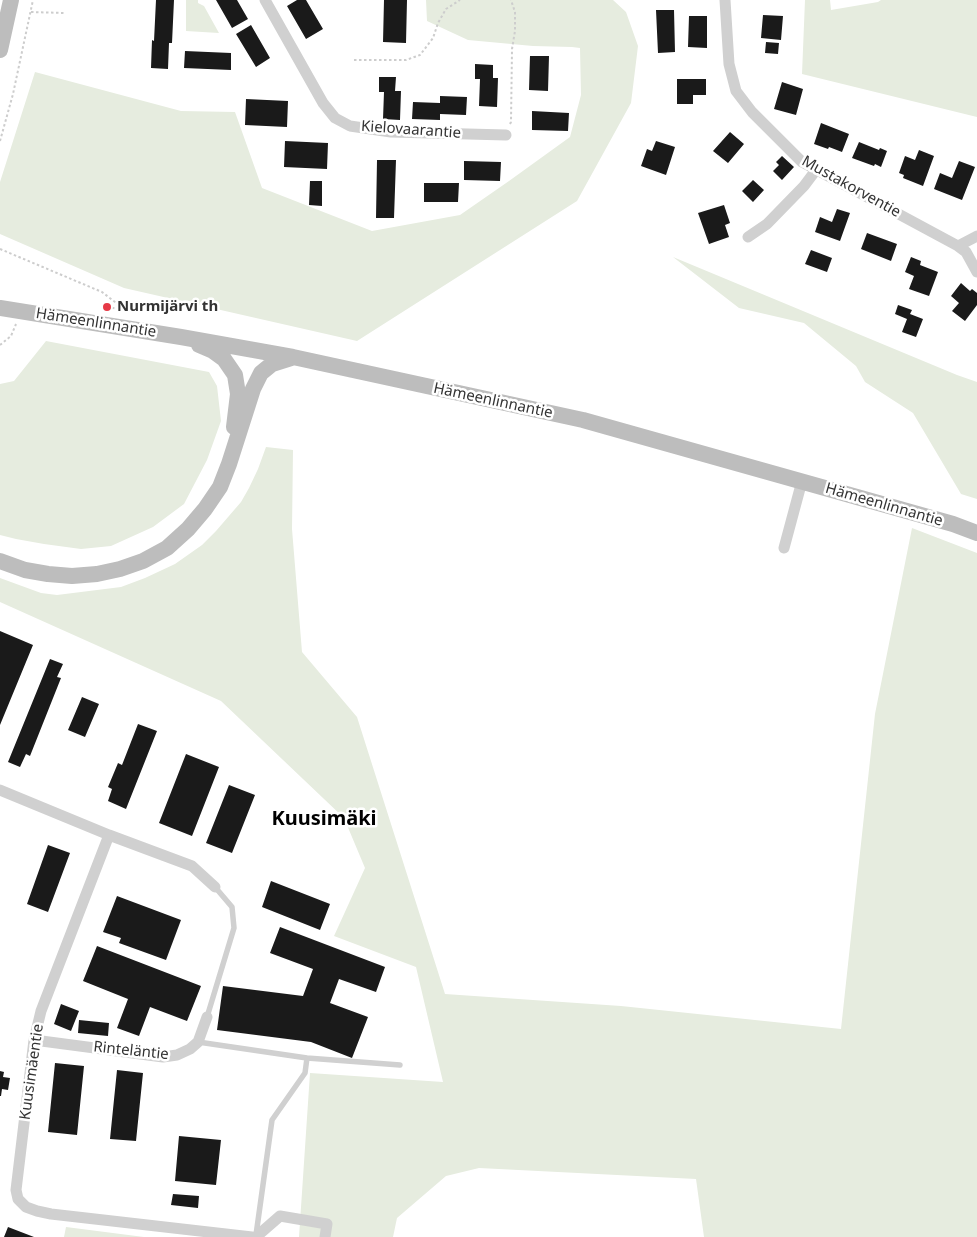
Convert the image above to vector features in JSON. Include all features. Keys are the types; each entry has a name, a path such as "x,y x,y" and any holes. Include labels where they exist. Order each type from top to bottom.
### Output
{"main road":[{"path":"0,50 11,0"},
{"name":"Hämeenlinnantie","path":"0,308 293,357 583,420 953,524 977,533"},
{"path":"181,337 213,351 224,359 235,375 238,394 229,464"},
{"path":"0,561 25,570 72,576 97,574 120,569 143,561 167,548 188,529 220,487 253,389 261,373 272,364 293,357"}],"street":[{"name":"Kielovaarantie","path":"264,0 323,103 335,118 350,126 391,132 506,135"},
{"name":"Mustakorventie","path":"726,0 729,64 736,91 752,112 802,162 958,246 966,252 977,272"},
{"path":"748,237 767,224 804,186 816,170"},
{"path":"958,246 977,236"},
{"path":"784,548 802,481"},
{"path":"0,790 109,835 192,866 215,886"},
{"name":"Kuusimäentie","path":"109,835 41,1011 34,1040 16,1190 18,1199 26,1207 51,1214 254,1237"},
{"path":"198,1042 207,1017"},
{"name":"Rinteläntie","path":"34,1040 162,1057 177,1055 190,1049 198,1042"},
{"path":"254,1237 280,1216 327,1224 325,1237"}],"lane":[{"path":"207,1017 234,928 232,907 215,886"},
{"path":"198,1042 307,1058 400,1065"},
{"path":"254,1237 272,1120 305,1073 307,1058"}],"path":[{"path":"0,141 13,94 33,0"},
{"path":"354,60 406,60 420,55 433,38 438,23 446,9 460,0"},
{"path":"506,135 511,122 512,49 515,31 515,12 511,0"},
{"path":"30,12 64,13"},
{"path":"0,249 102,292 115,302 120,309 119,327"},
{"path":"107,307 120,309"},
{"path":"0,345 11,336 21,312"}],"shaded area":[{"path":"186,0 198,0 198,3 204,6 219,33 186,31"},
{"path":"426,0 613,0 626,12 638,46 631,103 577,201 357,341 124,288 0,234 0,182 35,72 181,111 235,112 262,188 372,231 460,215 570,137 581,95 580,48 468,40 427,21"},
{"path":"805,0 830,0 831,10 881,0 977,0 977,117 802,74"},
{"path":"673,257 977,382 977,499 961,494 913,413 865,382 856,366 804,323 739,308"},
{"path":"46,341 209,372 217,386 221,421 207,460 184,504 153,527 111,546 81,549 0,535 0,384 14,381"},
{"path":"266,447 293,450 292,529 302,652 357,717 445,994 621,1006 841,1029 875,714 912,528 977,553 977,1237 704,1237 696,1179 479,1168 446,1176 397,1218 393,1237 299,1237 310,1073 443,1082 416,967 334,936 365,868 344,818 221,701 0,602 0,578 41,593 57,595 121,587 175,564 202,545 241,502 258,469"},
{"path":"66,1227 144,1237 64,1237"}],"building":[{"path":"156,0 174,0 172,43 169,43 168,69 151,68"},
{"path":"216,0 237,0 248,19 232,28"},
{"path":"297,0 306,0 323,29 306,39 287,6"},
{"path":"384,0 407,0 406,43 383,42"},
{"path":"656,10 674,10 675,52 658,53"},
{"path":"763,15 783,16 781,40 761,38"},
{"path":"689,16 707,16 707,48 688,47"},
{"path":"251,25 270,58 256,67 236,34"},
{"path":"766,42 779,43 778,54 765,53"},
{"path":"185,51 231,53 231,70 184,68"},
{"path":"530,56 549,56 548,91 529,90"},
{"path":"475,64 493,65 493,78 498,78 497,107 479,106 480,79 475,79"},
{"path":"379,77 396,77 395,91 401,91 400,120 383,119 384,92 379,92"},
{"path":"677,79 706,79 706,95 693,95 693,104 677,104"},
{"path":"782,82 803,89 796,115 774,109"},
{"path":"440,96 467,97 466,115 440,114 440,120 412,119 413,102 440,103"},
{"path":"246,99 288,101 287,127 245,125"},
{"path":"532,111 569,113 568,131 532,130"},
{"path":"821,123 849,134 842,152 814,144"},
{"path":"730,132 744,144 728,163 713,151"},
{"path":"285,141 328,143 327,169 284,167"},
{"path":"656,141 675,147 666,175 641,166 647,149 652,151"},
{"path":"859,142 887,151 881,167 852,158"},
{"path":"919,150 934,156 923,186 903,178 904,175 899,173 905,156 915,160"},
{"path":"782,156 794,167 782,180 773,171 779,165 776,162"},
{"path":"377,160 396,160 394,218 376,218"},
{"path":"464,161 501,162 500,181 464,180"},
{"path":"959,161 975,167 962,200 934,189 940,173 952,178"},
{"path":"753,180 764,190 753,202 742,191"},
{"path":"310,181 322,181 322,206 309,205"},
{"path":"424,183 459,183 458,202 424,202"},
{"path":"724,205 730,223 725,225 729,237 709,244 698,213"},
{"path":"837,209 850,213 840,241 815,232 820,217 832,222"},
{"path":"867,233 897,244 891,261 861,249"},
{"path":"811,250 832,258 827,272 805,264"},
{"path":"911,257 921,261 920,265 938,272 929,296 909,289 914,276 905,272"},
{"path":"961,283 970,291 972,289 977,293 977,305 965,321 952,311 959,303 951,296"},
{"path":"898,305 912,310 910,314 923,319 916,337 902,332 907,319 895,314"},
{"path":"0,631 33,645 0,725"},
{"path":"50,659 63,664 57,677 61,678 30,756 26,754 20,767 8,762"},
{"path":"82,697 99,704 85,737 68,730"},
{"path":"138,724 157,731 126,809 108,801 112,789 108,787 118,763 122,765"},
{"path":"186,754 219,767 192,836 159,823"},
{"path":"229,785 255,795 232,853 206,843"},
{"path":"48,845 70,853 48,912 27,904"},
{"path":"271,881 330,904 320,930 262,907"},
{"path":"117,896 181,920 166,960 119,943 121,938 103,932"},
{"path":"280,927 385,967 376,992 339,979 330,1003 368,1017 352,1058 311,1042 217,1030 223,986 303,996 313,969 270,953"},
{"path":"97,946 201,986 187,1021 150,1007 139,1036 117,1028 128,999 83,981"},
{"path":"61,1004 79,1011 71,1031 54,1024"},
{"path":"79,1020 109,1023 108,1036 78,1033"},
{"path":"55,1063 84,1066 77,1135 48,1132"},
{"path":"117,1070 143,1073 136,1141 110,1139"},
{"path":"0,1071 4,1072 3,1077 10,1078 8,1090 2,1089 1,1096 0,1096"},
{"path":"179,1136 221,1140 216,1185 175,1181"},
{"path":"173,1194 199,1196 198,1208 171,1205"},
{"path":"8,1227 34,1237 4,1237"}],"place":[{"name":"Nurmijärvi th","path":"107,307"}],"district":[{"name":"Kuusimäki","path":"324,819"}]}
